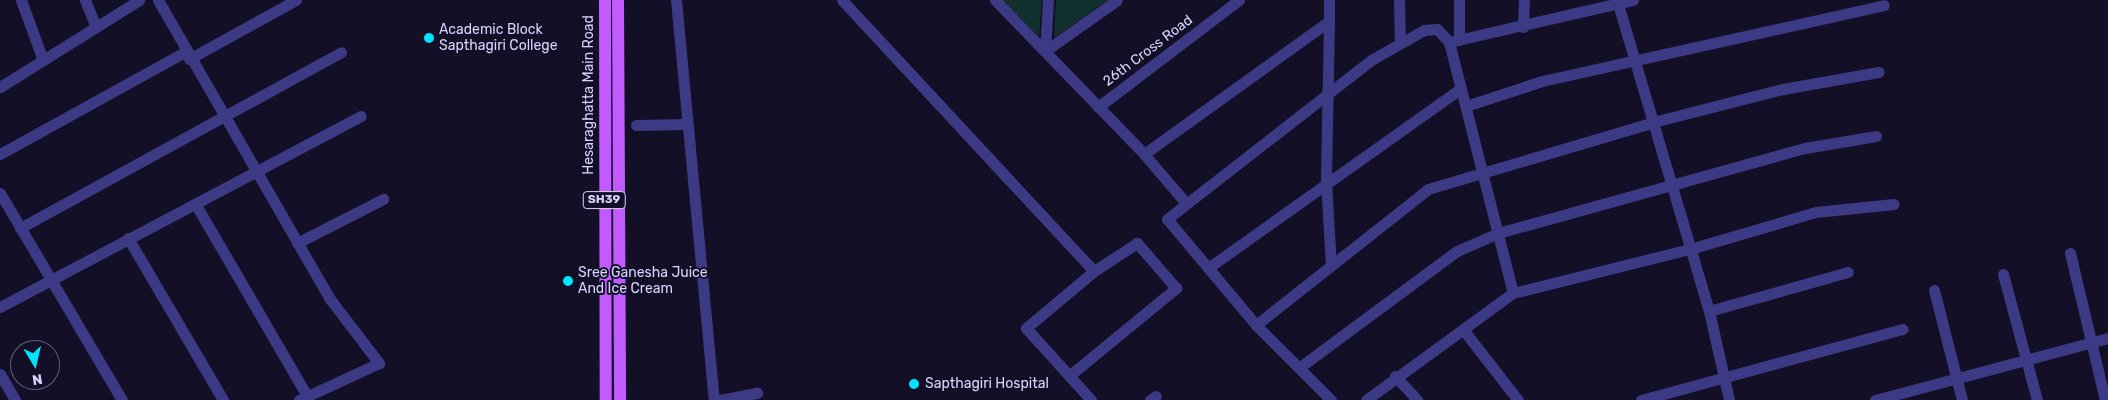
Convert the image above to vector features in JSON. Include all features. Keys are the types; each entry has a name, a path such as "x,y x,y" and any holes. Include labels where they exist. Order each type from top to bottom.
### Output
{"main road":[{"name":"Hesaraghatta Main Road","path":"605,0 606,400"},
{"name":"Hesaraghatta Main Road","path":"618,0 620,400"}],"street":[{"path":"21,0 42,60"},
{"path":"85,0 96,27"},
{"path":"0,87 139,0"},
{"path":"159,0 187,56 330,299 378,363 303,398 196,205"},
{"path":"0,154 296,0"},
{"path":"676,0 686,124 714,400"},
{"path":"842,0 1094,270"},
{"path":"995,0 1144,154 1185,202"},
{"path":"1045,51 1048,0"},
{"path":"1045,51 1117,0"},
{"name":"26th Cross Road","path":"1098,107 1239,0"},
{"path":"1328,0 1326,182 1331,265"},
{"path":"1399,0 1400,43"},
{"path":"1459,0 1454,41 1461,88 1513,293"},
{"path":"1523,27 1524,0"},
{"path":"1331,400 1256,325 1167,219 1185,202 1326,94 1400,43 1424,30 1437,29 1454,41 1523,27 1589,6 1618,4 1633,0"},
{"path":"1618,4 1709,311 1720,375 1729,400"},
{"path":"1466,106 1542,82 1884,5"},
{"path":"1144,154 1329,21"},
{"path":"20,228 341,52"},
{"path":"1256,325 1428,189 1652,123 1783,89 1878,72"},
{"path":"1208,268 1326,182 1461,88"},
{"path":"0,307 48,278 196,205 362,116"},
{"path":"636,125 686,124"},
{"path":"1300,367 1457,251 1498,233 1806,148 1876,136"},
{"path":"0,193 48,278 122,400"},
{"path":"297,243 383,199"},
{"path":"1366,400 1396,376 1466,332 1513,293 1690,249 1816,212 1894,204"},
{"path":"128,238 222,400"},
{"path":"1069,376 1176,288 1137,243 1094,270 1026,328 1069,376 1091,400"},
{"path":"2070,253 2105,400"},
{"path":"1709,311 1848,272"},
{"path":"2003,274 2037,400"},
{"path":"1934,290 1962,400"},
{"path":"1640,400 1720,375 1903,329"},
{"path":"1466,332 1518,400"},
{"path":"1875,400 2108,338"},
{"path":"0,374 15,400"},
{"path":"1396,376 1417,400"},
{"path":"720,400 757,393"}],"green space":[{"path":"1003,0 1042,0 1039,37"},
{"path":"1056,0 1108,0 1054,38"}],"place":[{"name":"Academic Block Sapthagiri College","path":"429,38"},
{"name":"Sree Ganesha Juice And Ice Cream","path":"568,281"},
{"name":"Sapthagiri Hospital","path":"914,384"}]}
